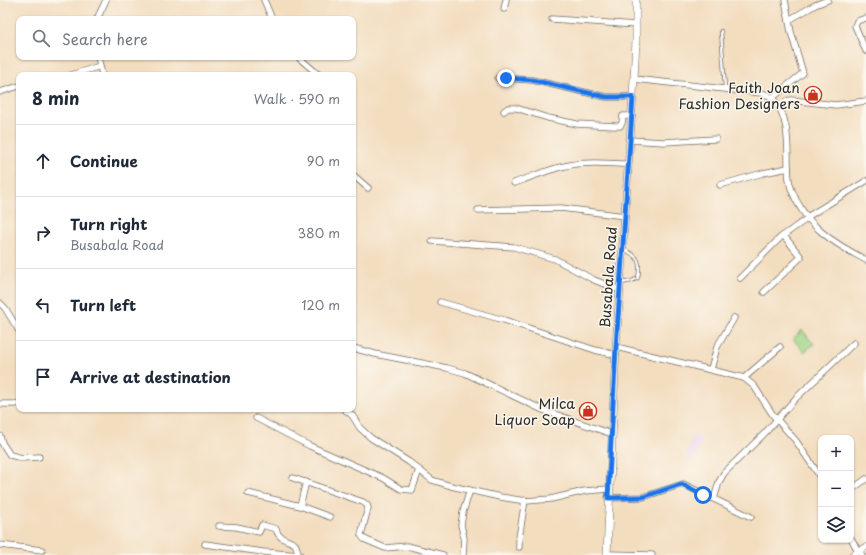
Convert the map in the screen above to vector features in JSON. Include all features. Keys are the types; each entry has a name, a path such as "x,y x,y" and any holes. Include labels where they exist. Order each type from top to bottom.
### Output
{"street":[{"path":"99,16 106,0"},
{"path":"264,0 271,16"},
{"path":"504,9 506,0"},
{"name":"Busabala Road","path":"607,554 608,498 616,347 634,79 636,0"},
{"path":"772,98 803,73 791,32 785,0"},
{"path":"789,20 815,5 828,0"},
{"path":"866,18 856,22 854,26 866,51"},
{"path":"552,19 636,26"},
{"path":"99,60 101,72"},
{"path":"302,60 316,72"},
{"path":"81,72 100,66"},
{"path":"498,78 532,80 606,97 633,97"},
{"path":"634,79 761,93 772,98 786,100"},
{"path":"0,92 16,87"},
{"path":"772,98 782,114 788,142 790,188 807,218 827,237 866,260"},
{"path":"778,106 791,100 836,105 866,101"},
{"path":"504,111 508,108 516,108 530,111 548,118 577,124 615,126 620,126 623,116 632,116"},
{"path":"630,140 664,142 716,139"},
{"path":"514,183 555,168 570,165 586,163 628,164"},
{"path":"720,185 763,172 788,168"},
{"path":"356,177 368,188"},
{"path":"740,278 784,236 807,218 866,180"},
{"path":"478,210 561,208 625,216"},
{"path":"764,292 800,257 784,236"},
{"path":"432,242 514,247 554,259 594,280 620,287"},
{"path":"440,302 504,320 595,350 616,355"},
{"path":"0,303 16,325"},
{"path":"711,369 717,347 734,318"},
{"path":"714,499 719,482 724,473 777,420 796,398 854,343"},
{"path":"616,347 744,378 754,386 777,420 796,441 818,474"},
{"path":"744,378 780,347"},
{"path":"356,349 465,373 543,410 612,434"},
{"path":"0,404 16,404"},
{"path":"348,412 352,415 360,428 371,438 432,480 500,497 525,500 551,498 585,491 609,489"},
{"path":"256,418 310,446 383,478 401,489 412,490 419,470"},
{"path":"0,436 2,444 10,456 22,458 39,457"},
{"path":"293,478 363,502 367,505 368,508 361,535 364,539 385,548 407,546 443,555"},
{"path":"854,488 866,479"},
{"path":"300,506 306,482"},
{"path":"608,498 643,497 682,484 751,517"},
{"path":"463,555 464,538 461,525 463,512 470,490"},
{"path":"248,493 300,506 330,517"},
{"path":"519,547 525,500"},
{"path":"205,544 274,554 299,555 297,547 294,543 280,537 276,529 262,525 260,532 237,527 219,526"},
{"path":"854,543 860,553"},
{"path":"0,545 42,550"},
{"path":"852,555 860,553 866,547"},
{"path":"607,554 652,555"}],"lane":[{"path":"721,31 725,89"},
{"path":"620,287 638,278 640,268 639,263 632,253 623,249"}],"shaded area":[{"path":"693,435 702,440 694,460 685,457"}],"green space":[{"path":"802,330 814,344 804,352 793,339"}],"place":[{"name":"Faith Joan Fashion Designers","path":"813,95"},
{"name":"Milca Liquor Soap","path":"588,411"}],"route":[{"path":"506,78 532,80 606,97 633,97 616,347 608,498 643,497 682,484 703,495"}]}
